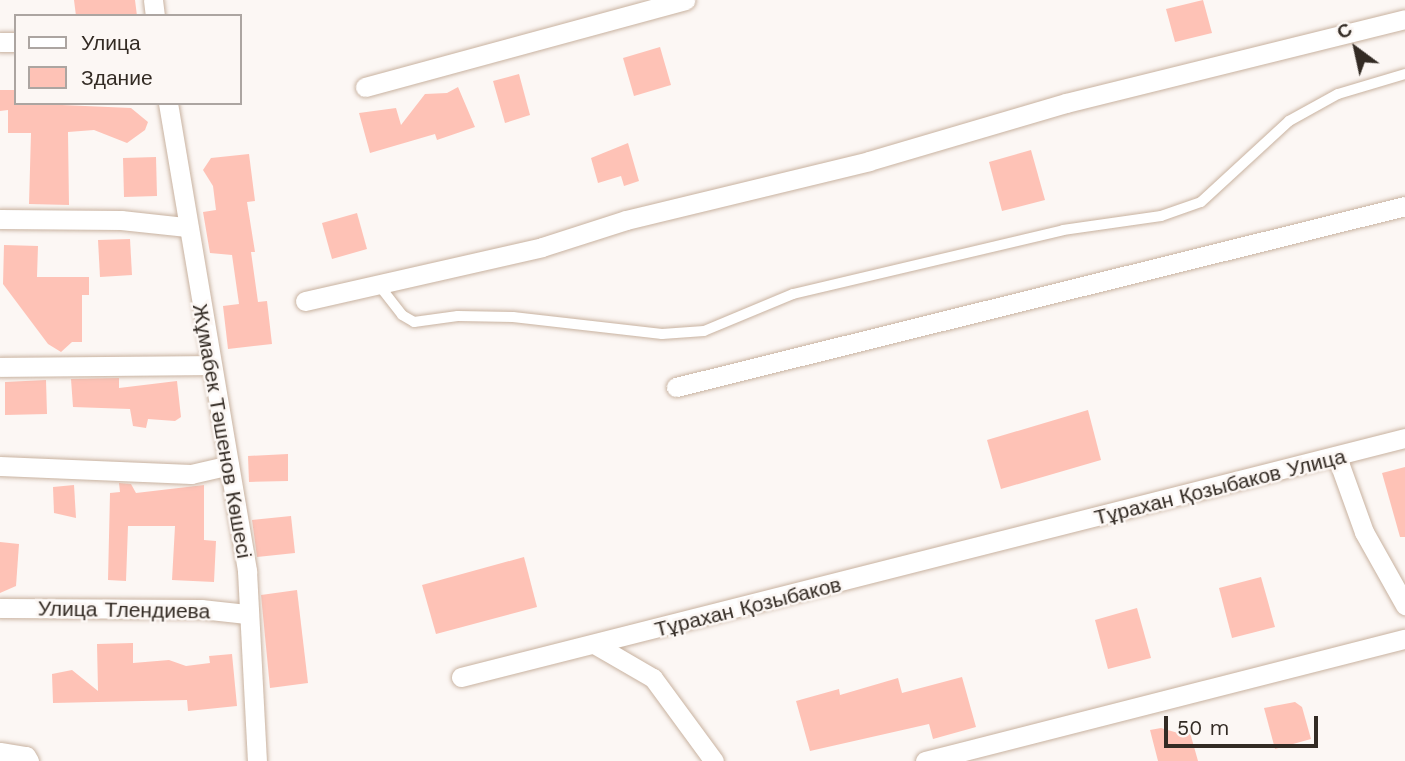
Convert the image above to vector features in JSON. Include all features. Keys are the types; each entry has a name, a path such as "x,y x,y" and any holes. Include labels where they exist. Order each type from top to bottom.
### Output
{"street":[{"path":"365,87 685,0"},
{"path":"305,301 542,247 626,220 869,161 1066,103 1405,19"},
{"name":"Жұмабек Тәшенов Көшесі","path":"167,105 185,227 247,571 247,614 257,761"},
{"path":"676,387 1405,206"},
{"path":"0,219 121,220 185,227"},
{"path":"0,367 209,365"},
{"name":"Тұрахан Қозыбаков Улица","path":"1035,534 1405,438"},
{"path":"1337,457 1364,533 1405,605"},
{"path":"0,466 191,474 229,465"},
{"name":"Тұрахан Қозыбаков","path":"461,677 1035,534"},
{"name":"Улица Тлендиева","path":"0,608 201,609 247,614"},
{"path":"925,761 1405,639"},
{"path":"596,645 653,678 714,761"},
{"path":"0,752 26,756 29,761"}],"lane":[{"path":"377,283 402,315 414,322 458,316 513,317 662,334 704,331 793,294 1063,230 1161,216 1201,202 1289,121 1338,94 1405,74"}],"building":[{"path":"74,0 135,0 137,14 76,14"},
{"path":"1203,0 1212,33 1175,42 1166,9"},
{"path":"660,47 671,85 634,96 623,58"},
{"path":"519,74 530,115 505,123 493,81"},
{"path":"458,87 475,127 437,140 435,134 370,153 359,113 396,108 401,125 425,94 447,93"},
{"path":"0,90 14,90 14,105 131,108 148,122 145,130 127,143 94,130 68,132 69,205 29,204 31,133 8,133 8,110 0,111"},
{"path":"628,143 639,181 624,186 621,176 598,183 591,158"},
{"path":"1031,150 1045,200 1002,211 989,162"},
{"path":"249,154 255,201 247,202 255,252 251,252 258,302 267,301 272,344 228,349 223,306 239,304 232,255 210,253 203,212 216,210 213,186 203,170 211,158"},
{"path":"156,157 157,196 124,197 123,158"},
{"path":"357,213 367,249 332,259 322,223"},
{"path":"130,239 132,275 100,277 98,240"},
{"path":"4,245 38,246 37,277 89,277 89,295 82,295 82,342 72,342 61,352 48,344 3,284"},
{"path":"119,378 119,388 177,381 181,417 175,421 148,419 146,428 133,426 130,409 73,407 71,379"},
{"path":"46,380 47,414 5,415 5,382"},
{"path":"1088,410 1101,460 1001,489 987,440"},
{"path":"288,454 288,481 249,482 248,456"},
{"path":"1405,467 1405,537 1400,537 1382,473"},
{"path":"119,483 131,484 136,493 204,485 204,540 216,541 214,582 172,580 175,526 128,526 126,581 108,580 110,493 120,492"},
{"path":"74,485 76,518 54,513 53,487"},
{"path":"291,516 295,553 257,557 252,520"},
{"path":"0,542 19,544 16,586 0,593"},
{"path":"524,557 537,607 436,634 422,585"},
{"path":"1261,577 1275,627 1232,638 1219,588"},
{"path":"297,590 308,683 270,688 261,595"},
{"path":"1137,608 1151,658 1108,669 1095,620"},
{"path":"133,643 133,663 169,660 186,666 210,663 209,656 232,654 237,706 188,711 187,700 53,703 52,674 72,670 98,691 97,644"},
{"path":"962,677 976,727 933,739 929,724 810,751 796,701 839,689 840,695 898,678 902,693"},
{"path":"1295,702 1302,707 1311,739 1275,749 1264,708"},
{"path":"1161,728 1178,733 1189,729 1198,761 1158,761 1150,730"}]}
